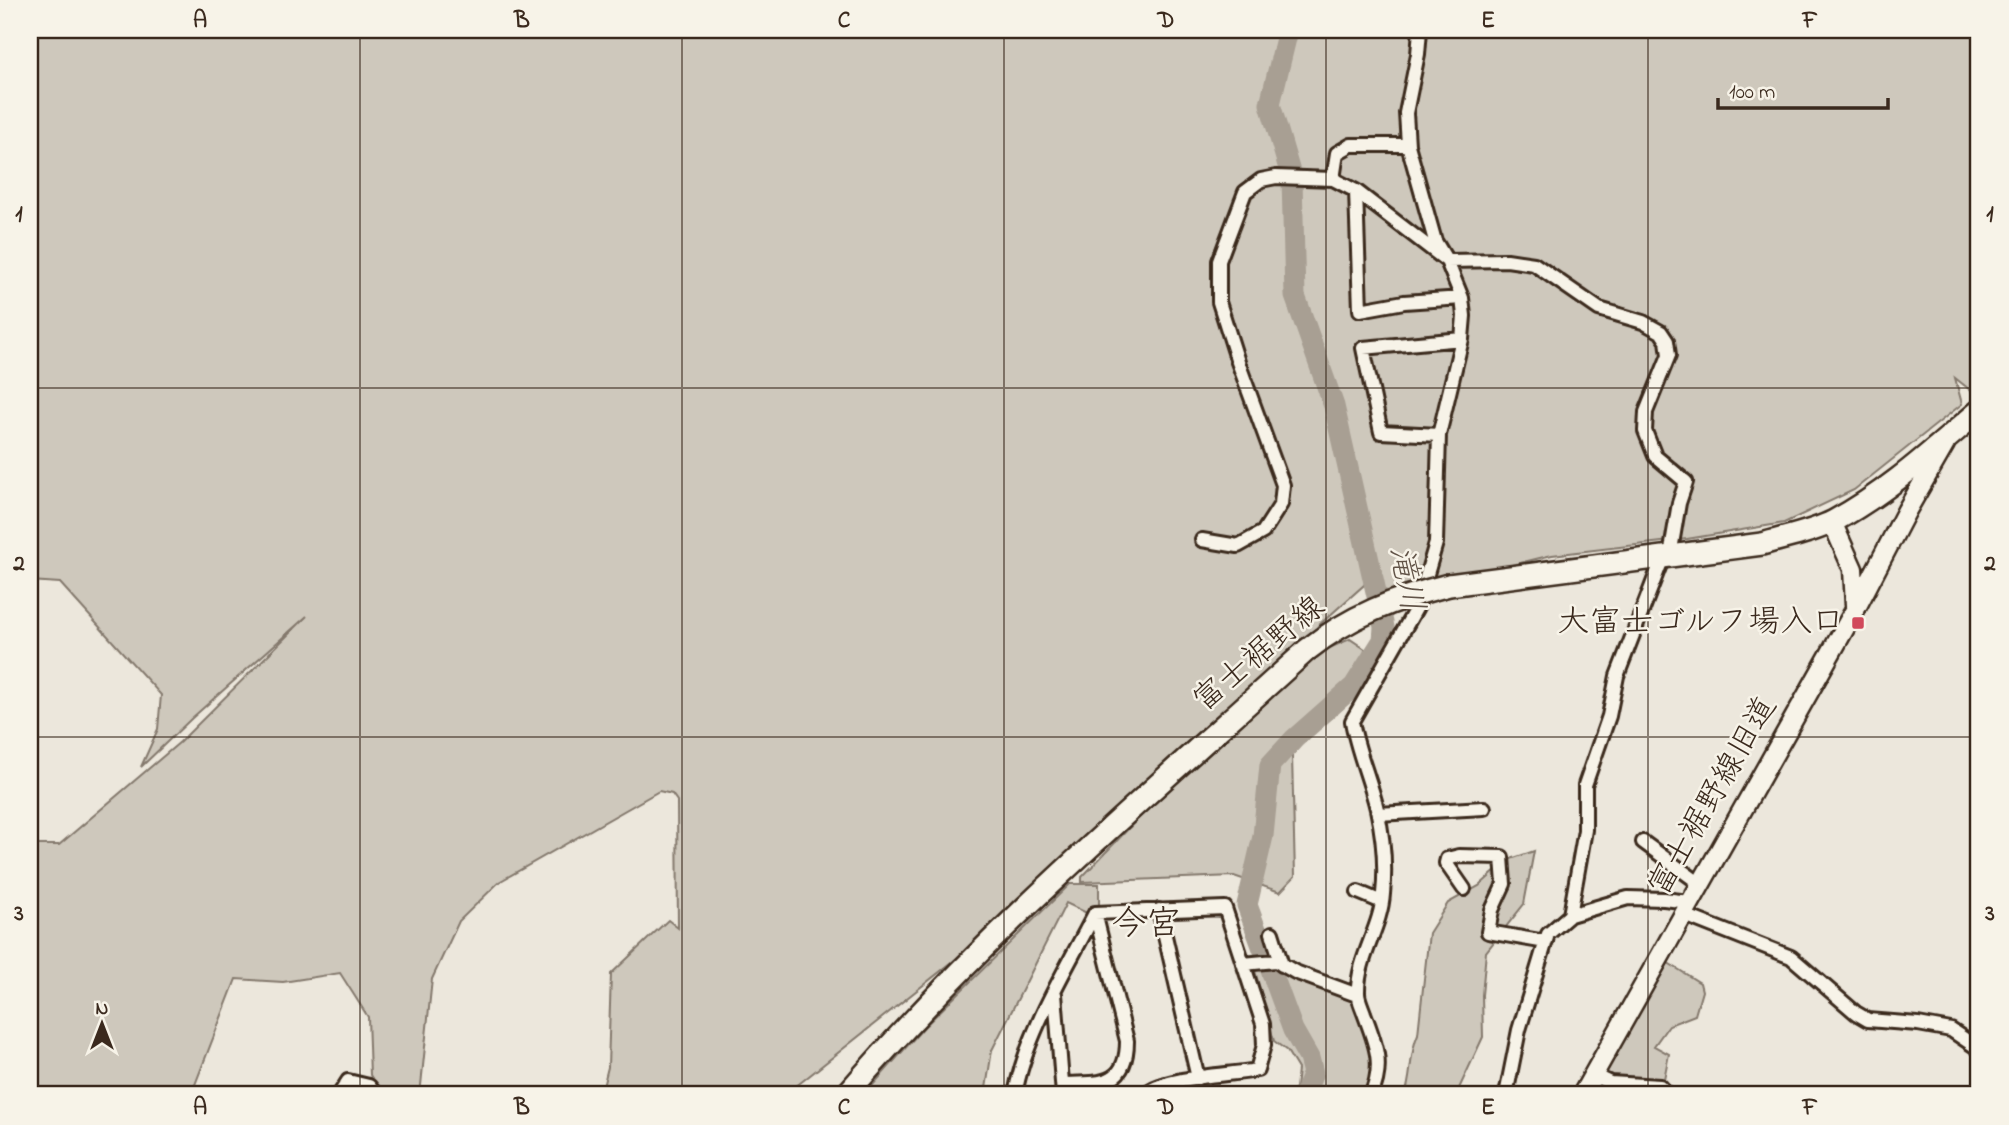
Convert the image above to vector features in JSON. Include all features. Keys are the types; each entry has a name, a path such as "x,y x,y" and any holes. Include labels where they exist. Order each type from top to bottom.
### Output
{"main road":[{"name":"富士裾野線","path":"846,1095 987,945 1081,856 1307,650 1328,634 1377,607 1410,595 1449,586 1762,544 1832,522 1892,483 1978,416"}],"street":[{"path":"1371,1095 1378,1080 1378,1053 1357,995 1360,968 1382,902 1384,858 1378,814 1352,721 1418,605 1436,543 1439,435 1462,339 1464,316 1462,298 1436,241 1408,145 1406,113 1420,30"},
{"path":"1333,179 1337,153 1350,145 1408,145"},
{"path":"1202,540 1238,546 1263,532 1280,504 1283,485 1219,302 1219,261 1245,192 1261,180 1276,177 1333,179 1356,191 1447,261 1507,260 1534,264 1599,309 1643,323 1661,332 1668,341 1669,355 1646,412 1644,431 1655,456 1686,482 1666,557 1617,676 1609,716 1585,785 1585,830 1570,915"},
{"path":"1356,191 1360,310 1404,302 1462,298"},
{"path":"1439,435 1381,432 1363,348 1462,339"},
{"name":"富士裾野線旧道","path":"1582,1095 1951,435"},
{"path":"1832,522 1853,569 1855,610"},
{"path":"1378,814 1484,808"},
{"path":"1643,842 1699,883"},
{"path":"1464,889 1446,863 1447,859 1459,856 1502,858 1504,884 1492,909 1488,932 1546,942"},
{"path":"1358,892 1382,902"},
{"path":"1506,1095 1518,1030 1548,934 1570,915 1628,898 1664,899 1791,957 1856,1013 1868,1020 1951,1030 1979,1049"},
{"path":"1095,913 1225,908 1248,963 1263,1024 1264,1045 1257,1070 1182,1080 1149,1089 1144,1095"},
{"path":"1159,910 1198,1078"},
{"path":"1015,1095 1020,1071 1095,913"},
{"path":"1055,993 1063,1089 1100,1083 1118,1074 1127,1058 1127,1041 1095,913"},
{"path":"1272,933 1279,963"},
{"path":"1248,963 1279,963 1294,972 1357,995"},
{"path":"1593,1075 1610,1083 1660,1086 1668,1095"},
{"path":"339,1095 348,1081 369,1086 376,1095"}],"shaded area":[{"path":"30,30 1979,30 1979,397 1955,378 1962,404 1854,490 1784,523 1687,539 1552,555 1378,598 1370,574 1364,585 1318,626 1295,663 1350,639 1365,649 1363,671 1354,687 1292,755 1295,876 1280,892 1234,876 1082,882 1082,877 1156,800 785,1095 601,1095 608,1067 611,974 668,920 678,928 677,801 672,794 659,791 499,882 459,921 432,979 420,1095 382,1095 370,1075 368,1017 340,973 283,982 236,979 191,1095 30,1095 30,845 59,845 180,742 307,616 141,767 158,729 161,695 60,583 30,581"},
{"path":"1534,851 1524,904 1486,952 1482,995 1483,1037 1456,1095 1405,1095 1418,1034 1429,933 1448,903 1479,886 1508,860"},
{"path":"1070,884 1099,884 1099,908 1089,914 1066,903 992,1050 985,1095 864,1095 924,1027"},
{"path":"1665,961 1700,983 1702,991 1695,1015 1669,1025 1654,1046 1669,1054 1663,1084 1601,1076"},
{"path":"1254,967 1279,969 1356,999 1375,1054 1369,1095 1288,1095 1296,1088 1298,1069 1287,1051 1274,1041"}],"waterway":[{"name":"滝川","path":"1288,30 1270,104 1292,179 1295,296 1334,406 1384,627 1383,640 1354,686 1294,739 1270,765 1263,836 1247,905 1293,1030 1309,1058 1313,1073 1304,1095"}],"place":[{"name":"大富士ゴルフ場入口","path":"1858,623"}],"district":[{"name":"今宮","path":"1146,925"}]}
